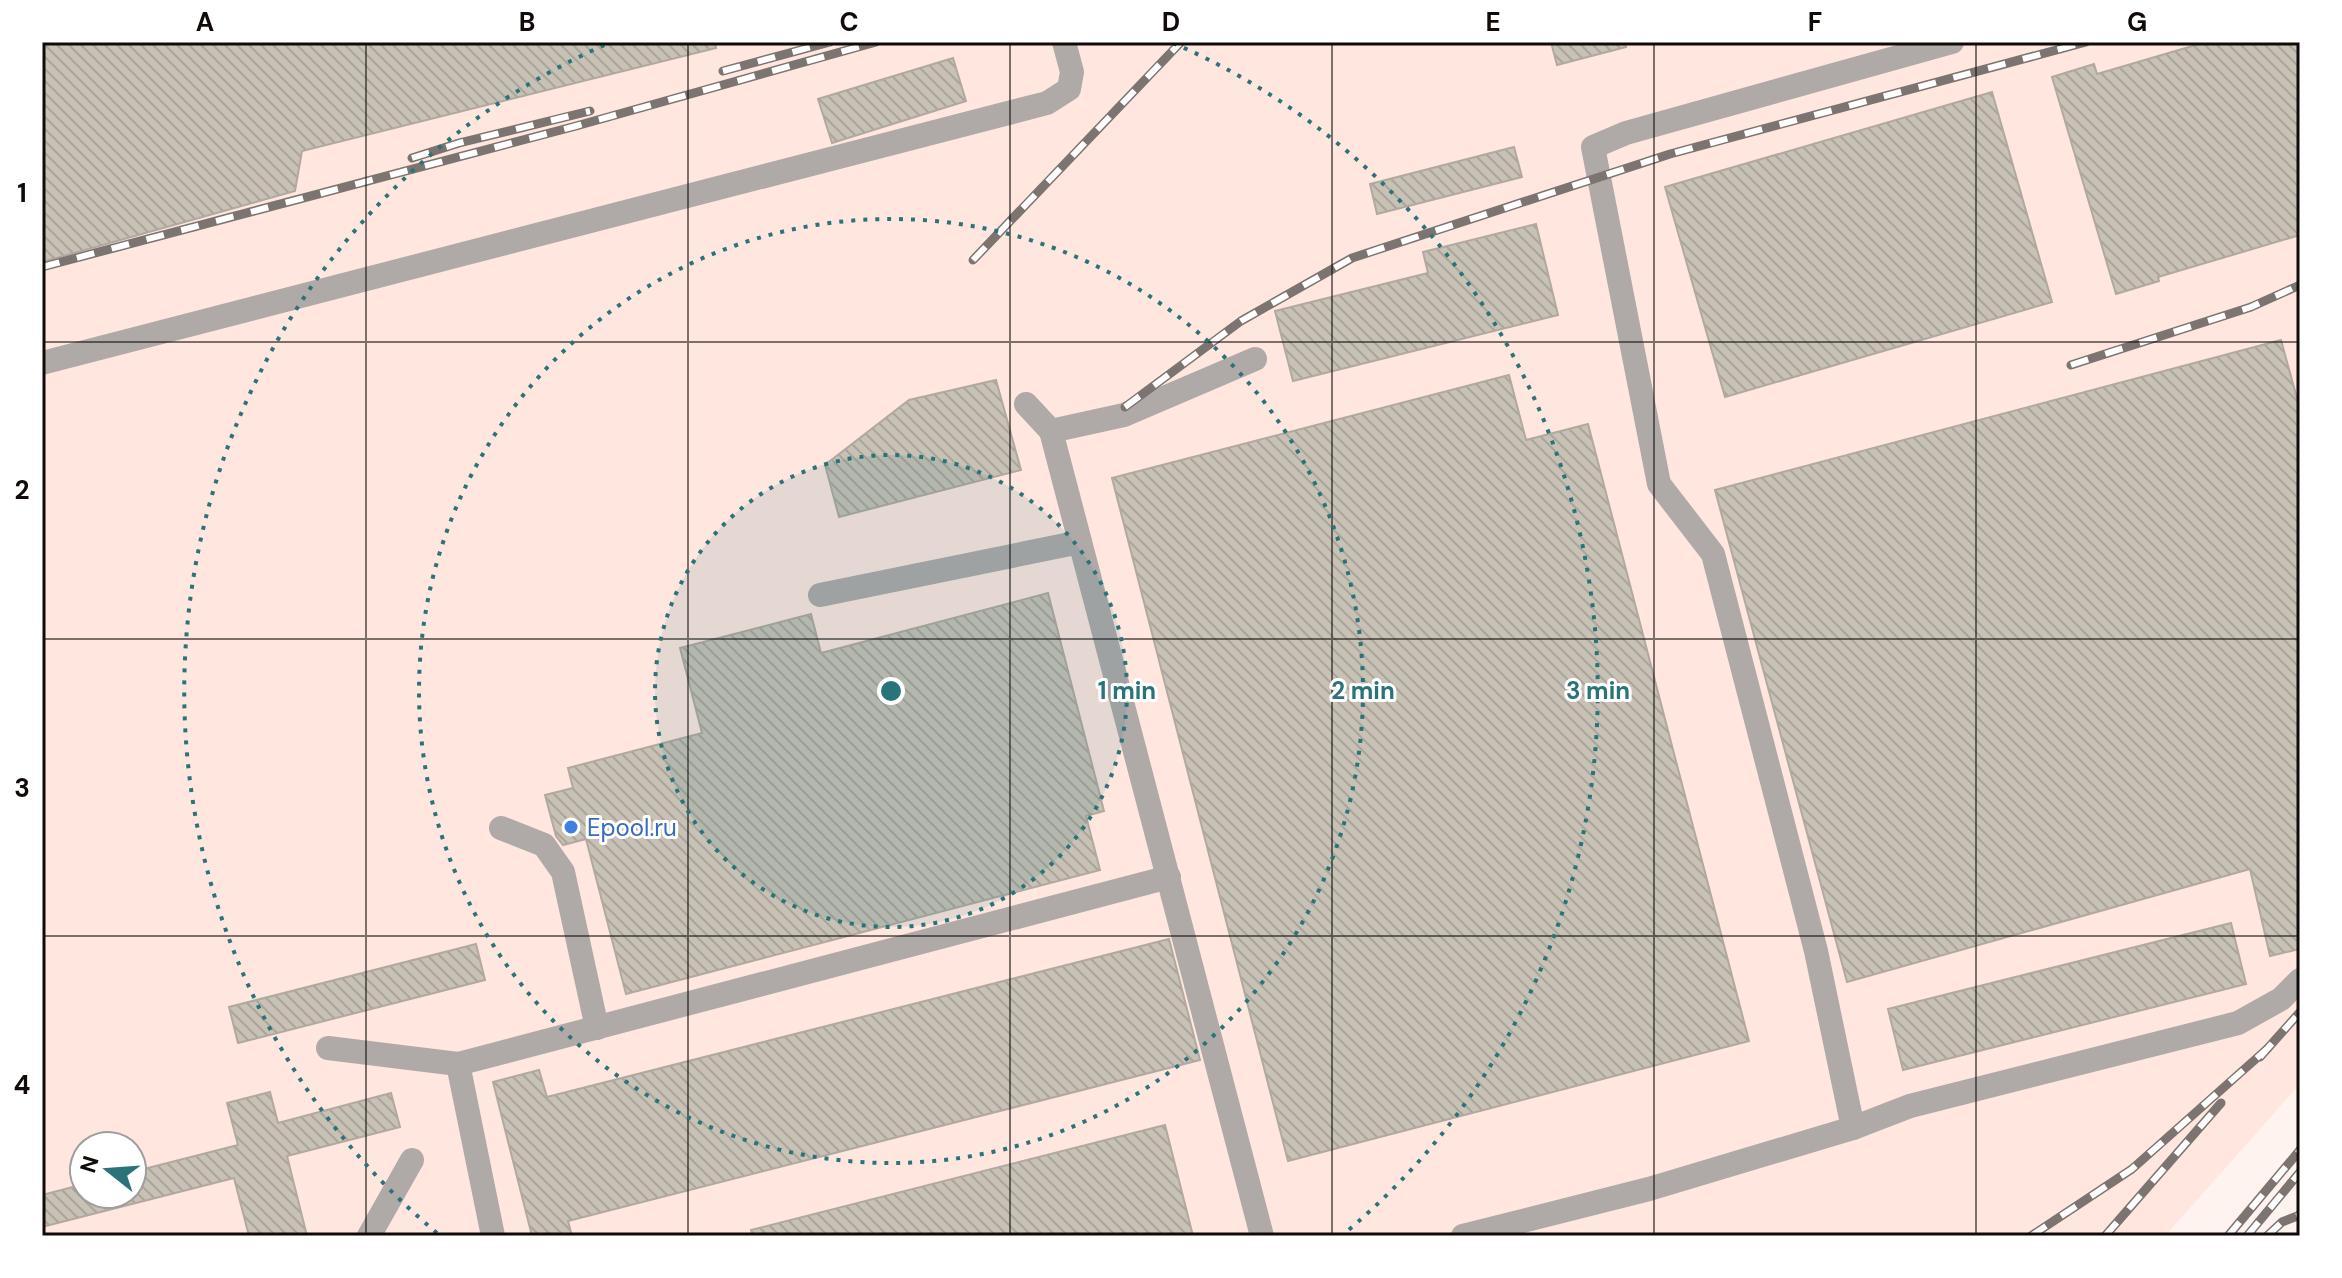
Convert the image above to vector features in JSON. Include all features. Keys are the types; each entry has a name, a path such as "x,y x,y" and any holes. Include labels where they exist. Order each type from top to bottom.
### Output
{"lane":[{"path":"42,363 1047,103 1069,89 1072,72 1064,42"},
{"path":"1853,1128 1816,951 1713,554 1659,484 1593,147 1626,133 1952,42"},
{"path":"1051,431 1124,415 1255,359"},
{"path":"1026,404 1051,431 1262,1236"},
{"path":"820,595 1080,542"},
{"path":"501,828 544,845 563,872 597,1028"},
{"path":"328,1048 458,1064 1169,877"},
{"path":"1463,1236 1649,1189 1853,1128 1910,1106 2238,1023 2281,999 2300,980"},
{"path":"458,1064 493,1236"},
{"path":"369,1236 412,1160"}],"shaded area":[{"path":"42,42 2300,42 2300,1084 2165,1236 42,1236"}],"building":[{"path":"42,42 715,42 716,48 302,151 295,191 42,262"},
{"path":"1551,42 1625,42 1626,47 1557,65"},
{"path":"2206,42 2300,42 2300,235 2158,277 2159,281 2116,294 2052,77 2094,64 2097,74"},
{"path":"953,58 966,101 832,143 818,99"},
{"path":"1992,92 2052,302 1725,397 1665,187"},
{"path":"1514,147 1522,177 1377,214 1370,184"},
{"path":"1536,224 1558,315 1293,381 1275,311 1428,273 1423,252"},
{"path":"2281,340 2300,409 2300,949 2270,956 2250,869 1847,982 1715,490"},
{"path":"1509,375 1526,440 1588,424 1749,1041 1288,1161 1112,478"},
{"path":"996,380 1021,470 839,517 825,465 909,400"},
{"path":"1048,593 1104,811 1086,816 1100,870 626,994 586,839 563,845 556,836 545,795 573,788 568,768 702,733 680,648 811,614 821,653"},
{"path":"2231,923 2246,984 1903,1070 1888,1009"},
{"path":"1169,939 1200,1060 568,1221 572,1236 532,1236 493,1082 539,1070 547,1097"},
{"path":"476,944 485,980 238,1043 229,1007"},
{"path":"270,1092 278,1123 391,1093 400,1127 287,1156 307,1236 249,1236 234,1178 148,1200 148,1168 238,1145 227,1103"},
{"path":"1165,1125 1193,1236 752,1236 751,1230"},
{"path":"68,1188 68,1210 109,1210 42,1227 42,1195"}],"railway":[{"path":"723,71 830,42"},
{"path":"42,267 576,126 876,42"},
{"path":"973,260 1181,42"},
{"path":"1125,407 1241,321 1352,258 1670,154 2086,42"},
{"path":"412,158 459,143 590,111"},
{"path":"2071,365 2251,307 2300,285"},
{"path":"2260,1057 2300,1012"},
{"path":"2031,1236 2132,1169 2267,1049"},
{"path":"2105,1236 2221,1103"},
{"path":"2228,1236 2300,1150"},
{"path":"2247,1236 2300,1172"},
{"path":"2267,1236 2282,1222 2300,1215"}],"place":[{"name":"Epool.ru","path":"571,827"}]}
